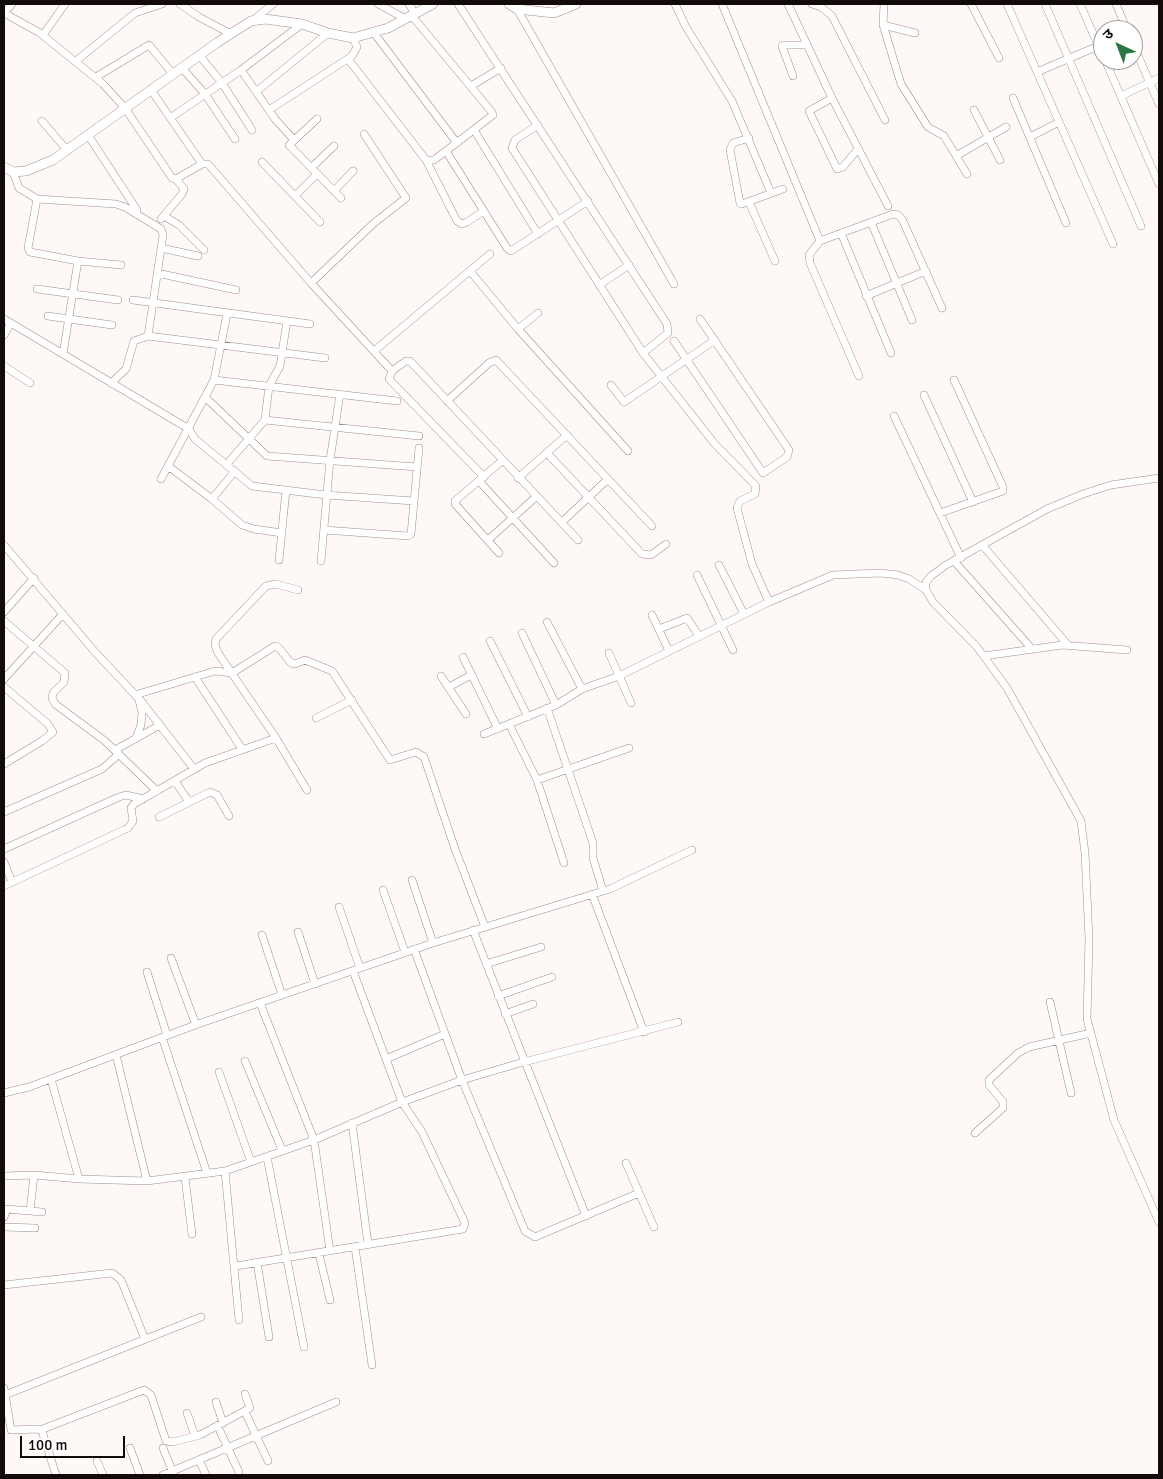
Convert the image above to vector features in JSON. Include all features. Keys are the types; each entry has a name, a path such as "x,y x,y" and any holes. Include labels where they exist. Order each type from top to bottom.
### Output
{"main road":[{"path":"4,168 13,172 26,171 68,150 173,74 251,21 265,19 302,24 328,33 353,38 374,33 434,4"},
{"path":"509,4 517,9 554,13 576,4"}],"street":[{"path":"12,4 4,13 43,35 96,77 125,108 172,178 176,179 184,189 163,217 179,224 204,250"},
{"path":"43,35 65,4"},
{"path":"135,13 140,4"},
{"path":"76,61 135,13 162,4"},
{"path":"180,4 230,34"},
{"path":"251,21 273,4"},
{"path":"378,4 411,16 471,86 493,116 434,160 426,160"},
{"path":"409,4 411,16"},
{"path":"458,4 588,201 669,329 664,337 642,353"},
{"path":"675,4 686,27 729,96 749,138 771,193"},
{"path":"722,4 820,241"},
{"path":"788,4 832,98 888,206"},
{"path":"812,4 821,7 832,16 885,120"},
{"path":"884,4 883,25 901,84 928,127 944,136 967,174"},
{"path":"971,4 999,58"},
{"path":"1007,4 1113,244"},
{"path":"1044,4 1141,226"},
{"path":"1080,4 1093,29"},
{"path":"1116,4 1123,20"},
{"path":"517,9 674,284"},
{"path":"170,118 242,70 302,24"},
{"path":"883,25 915,33"},
{"path":"257,91 328,33"},
{"path":"374,33 457,142"},
{"path":"269,110 348,59 356,51 353,38"},
{"path":"793,76 782,46 783,44 806,45"},
{"path":"96,77 149,45 173,74"},
{"path":"1037,72 1093,48"},
{"path":"200,55 222,83 252,130"},
{"path":"348,59 426,160 457,221 462,224 484,212"},
{"path":"1143,66 1159,104"},
{"path":"182,68 204,94 234,139"},
{"path":"471,86 501,68"},
{"path":"242,70 269,110 294,140"},
{"path":"1109,70 1159,184"},
{"path":"1121,96 1159,78"},
{"path":"152,90 202,164"},
{"path":"832,98 809,111 837,169 843,167 858,149"},
{"path":"1013,98 1066,223"},
{"path":"974,110 1000,160"},
{"path":"317,119 288,145 341,198"},
{"path":"42,121 68,150"},
{"path":"1030,136 1059,122"},
{"path":"538,125 515,140 512,148 557,222 642,353 714,443 756,486 755,494 740,501 738,508 752,564 770,602"},
{"path":"956,156 1006,127"},
{"path":"474,130 538,234"},
{"path":"311,283 374,223 406,198 364,134"},
{"path":"88,135 137,210"},
{"path":"749,138 733,143 730,150 738,200 742,204 783,189"},
{"path":"311,168 334,146"},
{"path":"446,151 507,248 512,251 588,201"},
{"path":"262,162 320,222"},
{"path":"176,179 202,164 208,164 311,283 392,371"},
{"path":"334,191 353,171"},
{"path":"13,172 18,188 37,199 116,204 125,207 161,229 163,235 148,336"},
{"path":"295,196 317,174"},
{"path":"37,199 28,248 30,252 78,261 121,265"},
{"path":"749,202 775,261"},
{"path":"859,376 810,263 809,255 820,241 871,222 898,215 902,219 942,308"},
{"path":"871,222 912,320"},
{"path":"840,233 891,353"},
{"path":"161,248 198,256"},
{"path":"374,351 490,254"},
{"path":"63,354 78,261"},
{"path":"599,285 628,265"},
{"path":"470,271 518,329 628,450"},
{"path":"866,296 926,272"},
{"path":"157,273 236,290"},
{"path":"37,289 118,300"},
{"path":"133,300 310,324"},
{"path":"518,329 538,313"},
{"path":"161,479 214,380 223,345 227,314"},
{"path":"48,316 112,325"},
{"path":"4,319 189,429 195,439 255,487 326,495 414,501"},
{"path":"674,340 765,473 787,457 789,450 700,319"},
{"path":"227,464 250,439 264,420 270,386 278,372 283,354 287,321"},
{"path":"4,335 11,323"},
{"path":"111,383 126,369 134,341 148,336 326,358"},
{"path":"611,385 624,402 715,340"},
{"path":"447,401 493,360 496,360 652,526"},
{"path":"554,563 513,518 482,479 388,379 392,371 406,361 410,361 578,540"},
{"path":"4,366 30,383"},
{"path":"214,380 397,401"},
{"path":"940,513 999,494 1003,491 1003,487 954,380"},
{"path":"321,561 326,495 340,394"},
{"path":"924,395 973,502"},
{"path":"206,398 267,456 417,467"},
{"path":"894,416 940,513 957,559 1032,649"},
{"path":"264,420 419,436"},
{"path":"518,478 567,435"},
{"path":"324,530 408,536 411,534 419,448"},
{"path":"547,453 642,554 651,555 666,544"},
{"path":"499,553 455,504 503,460"},
{"path":"168,466 212,499 242,525 254,529 282,533"},
{"path":"212,499 235,471"},
{"path":"926,590 926,582 931,576 957,559 1047,509 1111,485 1159,478"},
{"path":"562,522 608,479"},
{"path":"279,560 286,490"},
{"path":"488,540 537,496"},
{"path":"4,545 137,697 194,769"},
{"path":"983,546 1068,645"},
{"path":"719,565 744,614"},
{"path":"484,734 556,705 582,689 619,676 806,585 842,574 880,572 909,579 926,590 933,602 984,656 1007,688 1081,821 1088,890 1087,1019 1114,1120 1159,1222"},
{"path":"697,575 733,650"},
{"path":"4,612 34,578"},
{"path":"298,590 276,584 266,586 216,639 215,645 218,653 276,738 307,790"},
{"path":"4,678 63,614"},
{"path":"652,616 669,651"},
{"path":"659,629 687,618 698,636"},
{"path":"4,620 65,673 64,682 53,693 52,698 56,704 117,752 157,791"},
{"path":"547,622 582,689"},
{"path":"522,633 556,705"},
{"path":"490,641 528,717"},
{"path":"984,656 1068,645 1127,650"},
{"path":"137,697 215,671 232,673 275,646 295,664 305,660 332,671 390,760 416,752 422,754 485,927"},
{"path":"609,653 631,703"},
{"path":"463,657 498,729"},
{"path":"449,687 471,675"},
{"path":"441,676 466,714"},
{"path":"196,677 242,749"},
{"path":"4,687 48,724 53,732 42,741 4,764"},
{"path":"136,738 141,726 142,712 137,697"},
{"path":"316,718 352,700"},
{"path":"547,708 593,843 593,858 603,891"},
{"path":"509,724 537,780 564,863"},
{"path":"4,812 102,768 117,752 136,738 160,725"},
{"path":"4,886 128,828 133,821 131,808 194,769 216,758 276,738"},
{"path":"537,780 629,748"},
{"path":"175,781 188,802"},
{"path":"159,817 213,792 229,816"},
{"path":"4,849 119,796 126,795 143,799"},
{"path":"4,1093 51,1079 165,1036 405,952 603,891 692,850"},
{"path":"4,862 12,882"},
{"path":"412,880 433,943"},
{"path":"383,890 405,952"},
{"path":"592,894 644,1032"},
{"path":"236,1266 464,1229 465,1223 422,1132 415,1118 402,1102 356,969 339,907"},
{"path":"473,930 523,1062 586,1216"},
{"path":"298,932 315,984"},
{"path":"262,935 282,995"},
{"path":"486,964 541,946"},
{"path":"414,949 462,1080 525,1231 536,1237 639,1193"},
{"path":"171,958 196,1025"},
{"path":"147,972 207,1173"},
{"path":"498,996 552,977"},
{"path":"1050,1002 1071,1093"},
{"path":"260,1003 314,1140 330,1252"},
{"path":"505,1014 533,1004"},
{"path":"4,1176 147,1181 185,1178 225,1170 314,1140 352,1122 462,1080 523,1062 678,1022"},
{"path":"975,1133 1003,1108 1003,1102 989,1085 990,1078 1022,1050 1091,1033"},
{"path":"386,1059 445,1034"},
{"path":"116,1054 147,1181"},
{"path":"245,1062 282,1150"},
{"path":"219,1072 252,1162"},
{"path":"51,1079 79,1180"},
{"path":"352,1122 368,1244"},
{"path":"267,1157 304,1347"},
{"path":"626,1164 654,1227"},
{"path":"225,1170 236,1266 239,1320"},
{"path":"30,1211 34,1176"},
{"path":"185,1178 192,1234"},
{"path":"4,1217 7,1209 42,1212"},
{"path":"4,1227 35,1228"},
{"path":"355,1247 372,1365"},
{"path":"319,1254 330,1300"},
{"path":"257,1262 269,1337"},
{"path":"4,1285 112,1273 122,1280 145,1339"},
{"path":"202,1317 4,1391 11,1430 40,1430 144,1390 151,1395 166,1440 173,1442 195,1436 250,1408 246,1394"},
{"path":"216,1402 223,1423"},
{"path":"163,1475 173,1473 199,1460 336,1402"},
{"path":"187,1413 195,1436"},
{"path":"248,1416 268,1461"},
{"path":"40,1430 44,1436 56,1475"},
{"path":"220,1431 239,1472"},
{"path":"130,1448 140,1475"},
{"path":"163,1448 173,1473"},
{"path":"97,1460 103,1475"},
{"path":"199,1460 206,1475"}]}
